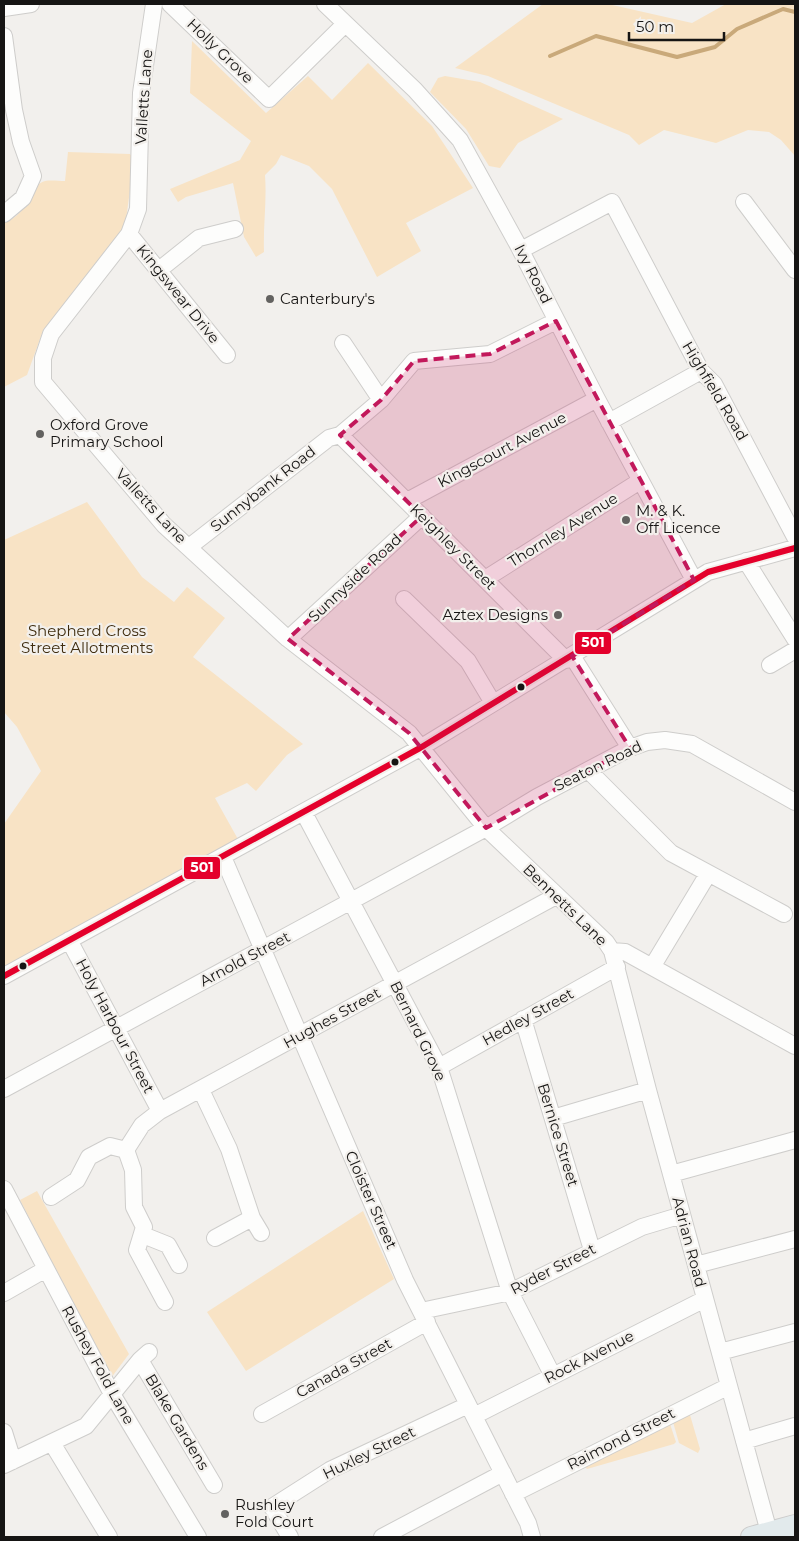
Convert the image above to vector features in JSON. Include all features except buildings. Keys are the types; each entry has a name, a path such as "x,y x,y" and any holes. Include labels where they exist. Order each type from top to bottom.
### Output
{"main road":[{"path":"760,1535 795,1525"}],"street":[{"path":"4,8 31,4"},
{"name":"Valletts Lane","path":"154,4 141,93 138,205 135,221 129,234 51,334 43,358 43,382 164,525 288,639 402,727 420,748"},
{"name":"Holly Grove","path":"170,4 269,99 345,24"},
{"name":"Ivy Road","path":"324,4 415,90 460,140 521,250 556,321 694,580"},
{"path":"4,36 14,110 21,142 37,172 23,198 4,214"},
{"name":"Highfield Road","path":"521,250 612,202 701,371 714,384 791,526 795,537"},
{"path":"744,202 795,270"},
{"path":"159,270 199,238 235,229"},
{"name":"Kingswear Drive","path":"129,234 227,355"},
{"name":"Sunnybank Road","path":"189,547 329,438 340,435 381,400 414,361 490,354 556,321"},
{"path":"343,343 381,400"},
{"path":"609,422 701,371"},
{"name":"Kingscourt Avenue","path":"407,501 597,399"},
{"name":"Keighley Street","path":"340,435 485,579 569,658 630,748"},
{"name":"Thornley Avenue","path":"485,579 640,481"},
{"name":"Sunnyside Road","path":"288,639 422,516"},
{"path":"4,976 420,748 694,580 715,569 795,548"},
{"path":"746,561 795,639"},
{"path":"404,599 468,661 493,703"},
{"path":"770,665 795,650"},
{"name":"Seaton Road","path":"486,828 537,797 630,748 647,742 665,740 692,744 795,802"},
{"name":"Bennetts Lane","path":"420,748 486,828 606,942 614,959 625,952 795,1046"},
{"path":"588,770 671,853 784,914"},
{"name":"Bernard Grove","path":"304,813 439,1067 510,1292 553,1376"},
{"name":"Arnold Street","path":"4,1089 486,828"},
{"name":"Cloister Street","path":"223,857 299,1036 424,1317 528,1523 532,1537"},
{"path":"652,967 708,874"},
{"name":"Hughes Street","path":"126,1150 142,1125 160,1111 556,896"},
{"name":"Holy Harbour Street","path":"69,940 160,1111"},
{"name":"Hedley Street","path":"439,1067 523,1020 614,959"},
{"name":"Adrian Road","path":"614,959 744,1440 760,1535"},
{"name":"Bernice Street","path":"523,1020 592,1250"},
{"path":"201,1090 229,1149 252,1218 261,1233"},
{"path":"553,1118 648,1090"},
{"path":"671,1174 795,1140"},
{"path":"51,1197 77,1180 88,1156 110,1146 126,1150 131,1162 133,1202 144,1227 135,1247"},
{"name":"Rushey Fold Lane","path":"4,1189 112,1394 198,1537"},
{"name":"Ryder Street","path":"424,1317 510,1292 642,1227 682,1216"},
{"path":"215,1238 252,1218"},
{"path":"696,1266 795,1239"},
{"path":"135,1247 168,1245 179,1265"},
{"path":"135,1247 165,1302"},
{"path":"4,1293 46,1269"},
{"name":"Rock Avenue","path":"471,1410 553,1376 705,1299"},
{"name":"Canada Street","path":"262,1414 424,1317"},
{"path":"720,1352 795,1332"},
{"name":"Blake Gardens","path":"8,1463 86,1426 144,1356 214,1485"},
{"name":"Raimond Street","path":"513,1494 729,1386"},
{"name":"Huxley Street","path":"290,1537 272,1506 330,1470 471,1410"},
{"path":"744,1440 795,1426"},
{"path":"4,1432 8,1463"},
{"path":"52,1443 109,1537"},
{"path":"386,1536 503,1473"}],"highlighted area":[{"path":"556,321 694,580 572,656 630,748 486,828 409,733 288,639 422,516 340,435 381,400 414,361 490,354"}],"green space":[{"path":"543,4 608,4 692,23 726,4 795,4 795,156 781,140 769,132 748,130 716,143 664,130 639,145 629,135 488,76 455,68"},
{"path":"192,41 266,113 308,76 332,100 368,63 432,126 473,188 406,223 421,251 377,277 332,189 309,166 281,155 276,164 265,175 264,252 256,257 244,237 233,183 186,197 178,202 170,189 240,160 251,141 190,93"},
{"path":"445,76 480,82 563,119 518,143 500,168 489,166 466,129 430,92 438,78"},
{"path":"68,152 130,154 134,160 125,227 69,297 76,302 51,334 44,328 27,375 4,387 4,223 20,213 40,184 45,181 65,181"},
{"name":"Shepherd Cross Street Allotments","path":"87,502 142,577 174,602 187,587 225,618 193,657 303,744 287,755 256,791 247,783 215,798 239,841 4,972 4,824 41,771 17,727 4,712 4,540"},
{"path":"37,1191 129,1354 111,1378 20,1200"},
{"path":"363,1211 394,1279 246,1371 207,1312"},
{"path":"690,1415 700,1449 698,1453 679,1443 673,1422"},
{"path":"670,1424 676,1442 674,1444 587,1469 585,1467"}],"waterway":[{"path":"550,56 596,36 677,57 715,47 737,29 783,9 795,12"}],"transit line":[{"name":"501","path":"4,976 420,748 708,572 795,548"}],"place":[{"name":"Canterbury's","path":"270,299"},
{"name":"Oxford Grove Primary School","path":"40,434"},
{"name":"M. & K. Off Licence","path":"626,520"},
{"name":"Aztex Designs","path":"558,615"},
{"name":"Rushley Fold Court","path":"225,1514"}]}
